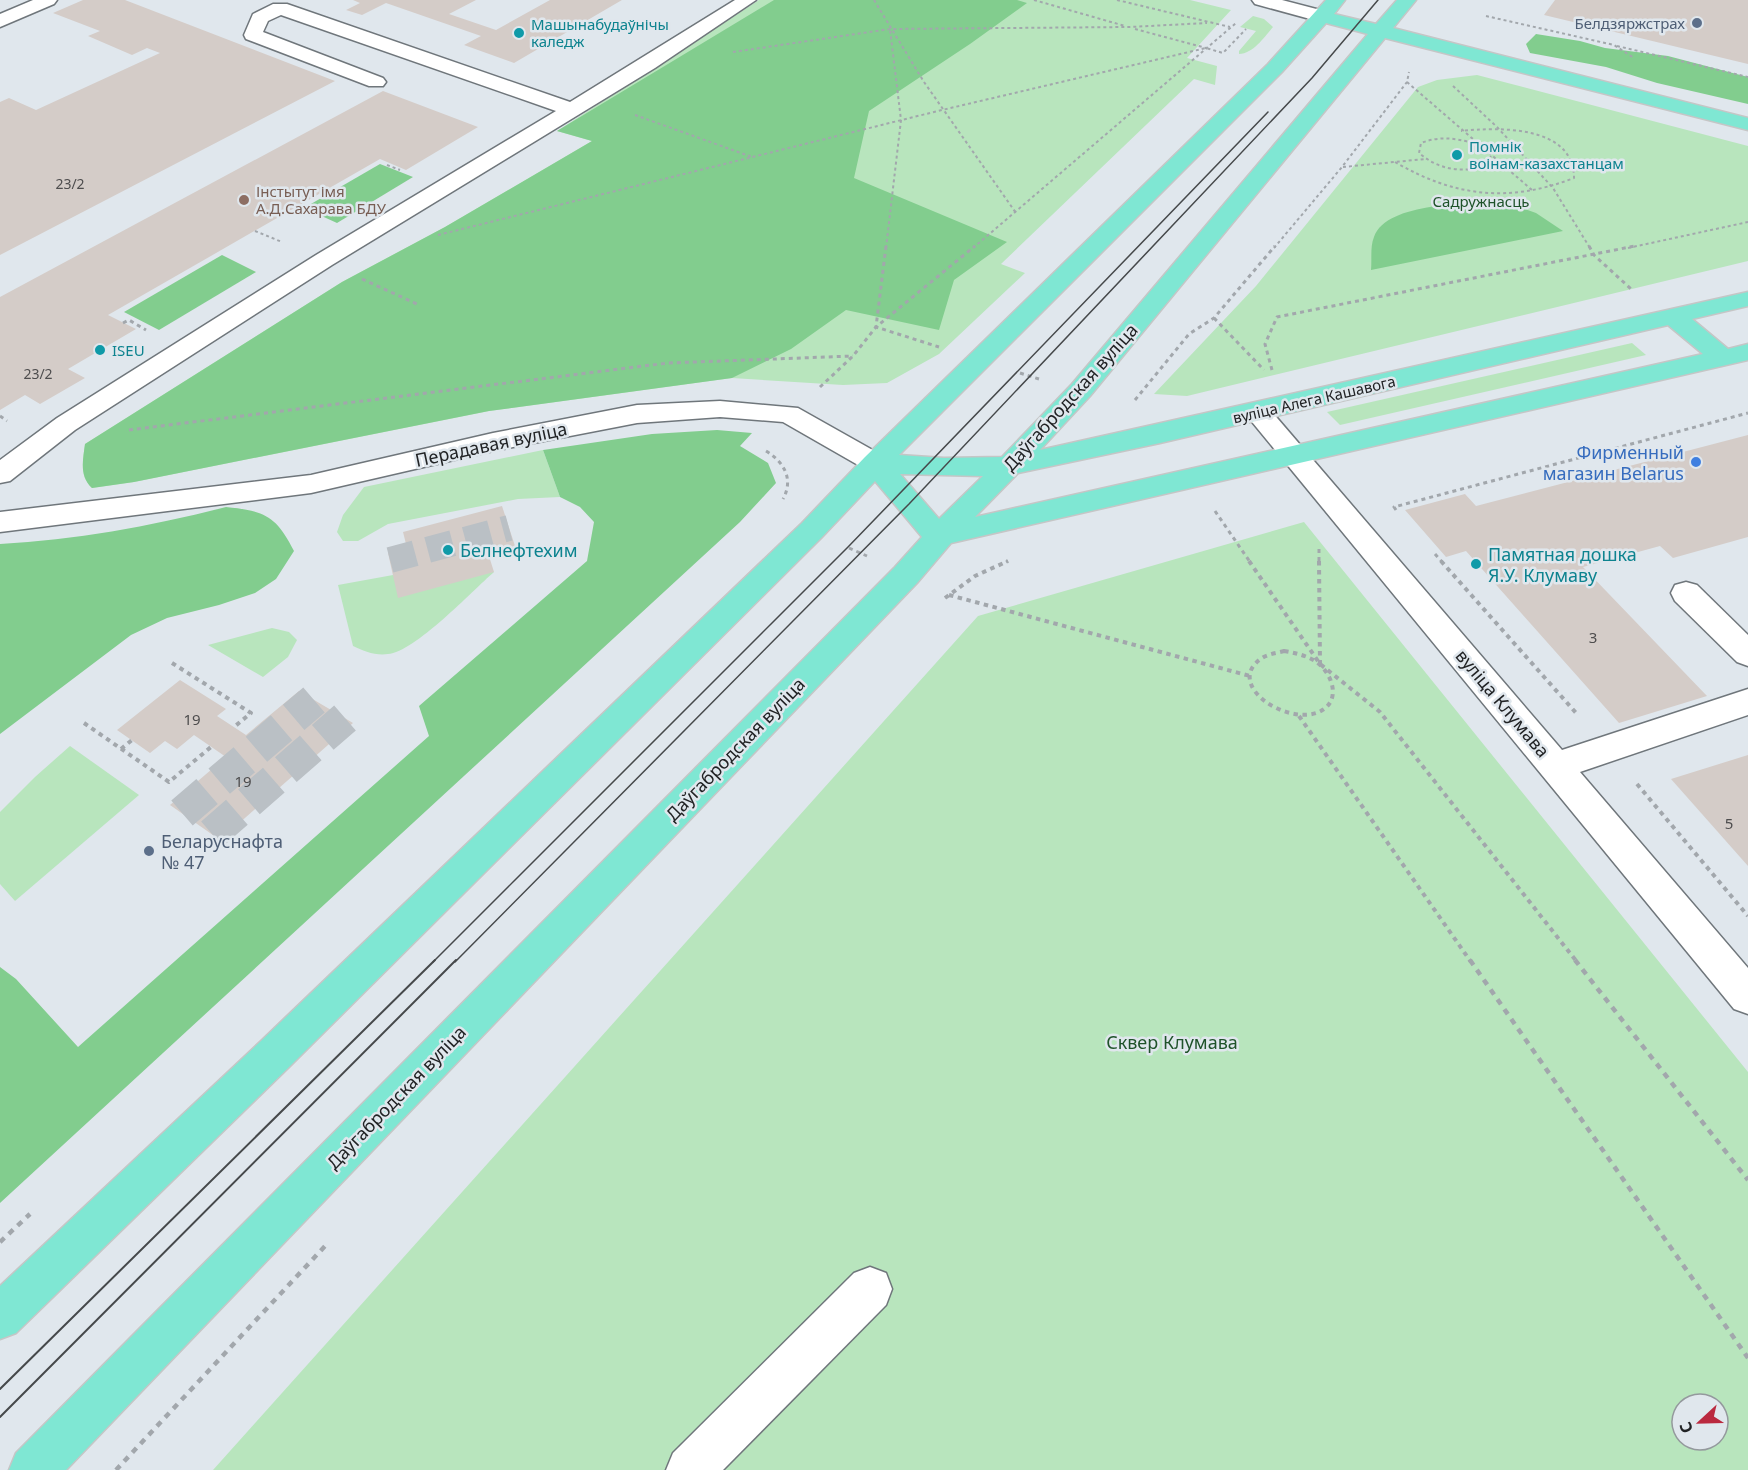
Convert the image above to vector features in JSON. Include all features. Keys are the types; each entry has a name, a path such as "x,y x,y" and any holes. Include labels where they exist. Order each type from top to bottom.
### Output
{"main road":[{"name":"Даўгабродская вуліца","path":"33,1470 906,574 937,536 1009,466 1079,392 1407,0"},
{"path":"0,1317 275,1054 812,530 875,463 1275,68 1329,8 1381,30 1748,124"},
{"name":"вуліца Алега Кашавога","path":"875,463 944,467 1009,466 1748,299"},
{"path":"1673,316 1735,355"},
{"path":"937,536 1735,355"},
{"name":"Перадавая вуліца","path":"875,463 937,536"}],"street":[{"path":"0,21 48,0"},
{"path":"0,474 66,424 324,260 572,110 747,0"},
{"path":"1260,0 1329,8"},
{"path":"376,82 253,35 260,18 272,4 572,110"},
{"name":"Перадавая вуліца","path":"0,522 311,484 504,440 637,414 720,409 789,414 875,463"},
{"name":"вуліца Клумава","path":"1257,411 1748,996"},
{"path":"1686,593 1748,654"},
{"path":"1556,766 1748,702"},
{"path":"690,1470 870,1289"}],"path":[{"path":"874,0 942,110 1016,213"},
{"path":"1034,0 1223,53 1247,28"},
{"path":"1118,0 1231,27"},
{"path":"66,424 91,431 115,432 668,363 853,356 876,327 1016,213 1238,20"},
{"path":"726,52 890,29 1130,27 1207,23"},
{"path":"876,327 901,120 890,29"},
{"path":"1614,45 1748,77"},
{"path":"436,236 901,120 1206,48"},
{"path":"1128,408 1190,333 1214,318 1342,167 1407,82 1409,72"},
{"path":"1448,81 1497,128 1553,188 1594,255 1632,290"},
{"path":"1407,82 1476,144 1533,190"},
{"path":"626,111 753,158"},
{"path":"1395,162 1418,176 1467,192 1506,194 1553,188 1574,178 1573,164 1562,150 1526,131 1497,128 1461,131"},
{"path":"1476,144 1445,137 1433,138 1421,143 1419,153 1444,170 1464,172 1482,168 1491,156"},
{"path":"1342,167 1425,159"},
{"path":"390,163 387,165 396,169"},
{"path":"1272,372 1264,344 1277,317 1594,255 1748,222"},
{"path":"255,231 280,241"},
{"path":"358,277 417,304"},
{"path":"1214,318 1267,374"},
{"path":"123,322 129,320 137,325"},
{"path":"1401,516 1394,507 1748,412"},
{"path":"1210,504 1320,664 1334,683 1335,693 1331,702 1324,710 1313,714 1299,716 1284,713 1258,698 1252,687 1250,676 1252,666 1260,658 1272,653 1297,653 1320,664 1380,712 1748,1180"},
{"path":"812,530 948,595 1250,676"},
{"path":"1318,540 1320,664"},
{"path":"1432,550 1609,750 1748,916"},
{"path":"172,663 251,713 234,727"},
{"path":"1299,716 1748,1358"},
{"path":"84,723 169,782 211,747"},
{"path":"122,749 132,740"},
{"path":"116,1470 328,1242"}],"green space":[{"path":"759,0 1190,0 1231,10 1187,58 1217,66 1215,85 1194,79 1001,264 1025,273 939,354 887,383 843,385 732,378 489,411 134,482 92,488 88,483 83,467 85,444 342,282 445,227 592,141 557,131"},
{"path":"774,0 1017,0 1027,3 869,111 854,178 1007,242 954,280 939,330 846,310 791,349 732,378 489,411 134,482 92,488 88,483 83,467 85,444 342,282 445,227 592,141 557,131"},
{"path":"1253,16 1264,19 1273,27 1254,48 1239,54 1256,31 1240,27"},
{"path":"1536,34 1580,41 1605,48 1668,56 1748,77 1748,104 1657,83 1606,67 1530,53 1526,44"},
{"name":"Садружнасць","path":"1477,75 1748,146 1748,261 1187,396 1154,394 1256,286 1418,87 1437,80"},
{"path":"380,164 413,177 337,223 304,208"},
{"path":"1505,202 1536,213 1563,231 1371,270 1374,237 1382,225 1395,217 1412,211 1452,204"},
{"path":"222,255 256,272 159,330 124,312"},
{"path":"1632,343 1646,355 1340,425 1327,412"},
{"path":"717,430 752,433 740,446 768,463 776,483 740,522 0,1203 0,967 16,979 78,1047 429,736 419,706 587,561 594,522 580,507 560,497 543,450 652,434"},
{"path":"543,450 560,497 518,499 388,524 358,541 343,541 337,532 343,515 364,487"},
{"path":"226,507 259,513 275,522 281,530 294,551 276,579 255,593 167,618 131,635 0,734 0,544 114,531"},
{"name":"Сквер Клумава","path":"1304,522 1748,1072 1748,1470 213,1470 978,616"},
{"path":"494,572 428,632 399,651 379,654 353,646 338,585 393,575"},
{"path":"272,628 289,632 297,640 288,657 263,677 208,645"},
{"path":"70,746 139,795 15,901 0,884 0,812"}],"building":[{"path":"83,0 125,0 335,81 0,255 0,102 9,98 36,110 160,53 147,48 132,55 88,36 100,31 53,13"},
{"name":"Машынабудаўнічы каледж","path":"353,0 476,0 449,14 496,30 550,0 622,0 514,63 464,45 481,36 386,3 362,15 346,10 360,3"},
{"path":"1555,0 1748,0 1748,64 1544,15"},
{"name":"Інстытут імя А.Д.Сахарава БДУ","path":"383,91 478,127 406,170 380,159 108,315 136,329 68,369 85,378 40,404 25,395 0,410 0,297"},
{"path":"1748,435 1748,537 1673,558 1660,546 1583,567 1707,696 1619,723 1466,551 1446,557 1405,510 1465,494 1476,506"},
{"name":"Белнефтехим","path":"502,506 515,546 488,553 494,572 398,598 388,553 407,548 403,532"},
{"path":"180,680 226,709 217,716 246,735 299,691 353,723 220,840 170,805 226,757 194,735 177,749 165,741 150,753 117,730"},
{"path":"1748,755 1748,866 1671,779"}],"tunnel":[{"path":"390,560 509,528"},
{"path":"182,813 314,700"},
{"path":"212,834 345,718"}],"tram line":[{"path":"455,962 909,504 1312,78 1378,0"},
{"path":"435,960 848,547 1268,112"},
{"path":"0,1389 435,960"},
{"path":"0,1417 456,960"}],"place":[{"name":"Белдзяржстрах","path":"1697,23"},
{"name":"Машынабудаўнічы каледж","path":"519,33"},
{"name":"Помнік воінам-казахстанцам","path":"1457,155"},
{"name":"Інстытут імя А.Д.Сахарава БДУ","path":"244,200"},
{"name":"ISEU","path":"100,350"},
{"name":"Фирменный магазин Belarus","path":"1696,462"},
{"name":"Белнефтехим","path":"448,550"},
{"name":"Памятная дошка Я.У. Клумаву","path":"1476,564"},
{"name":"Беларуснафта № 47","path":"149,851"}]}
